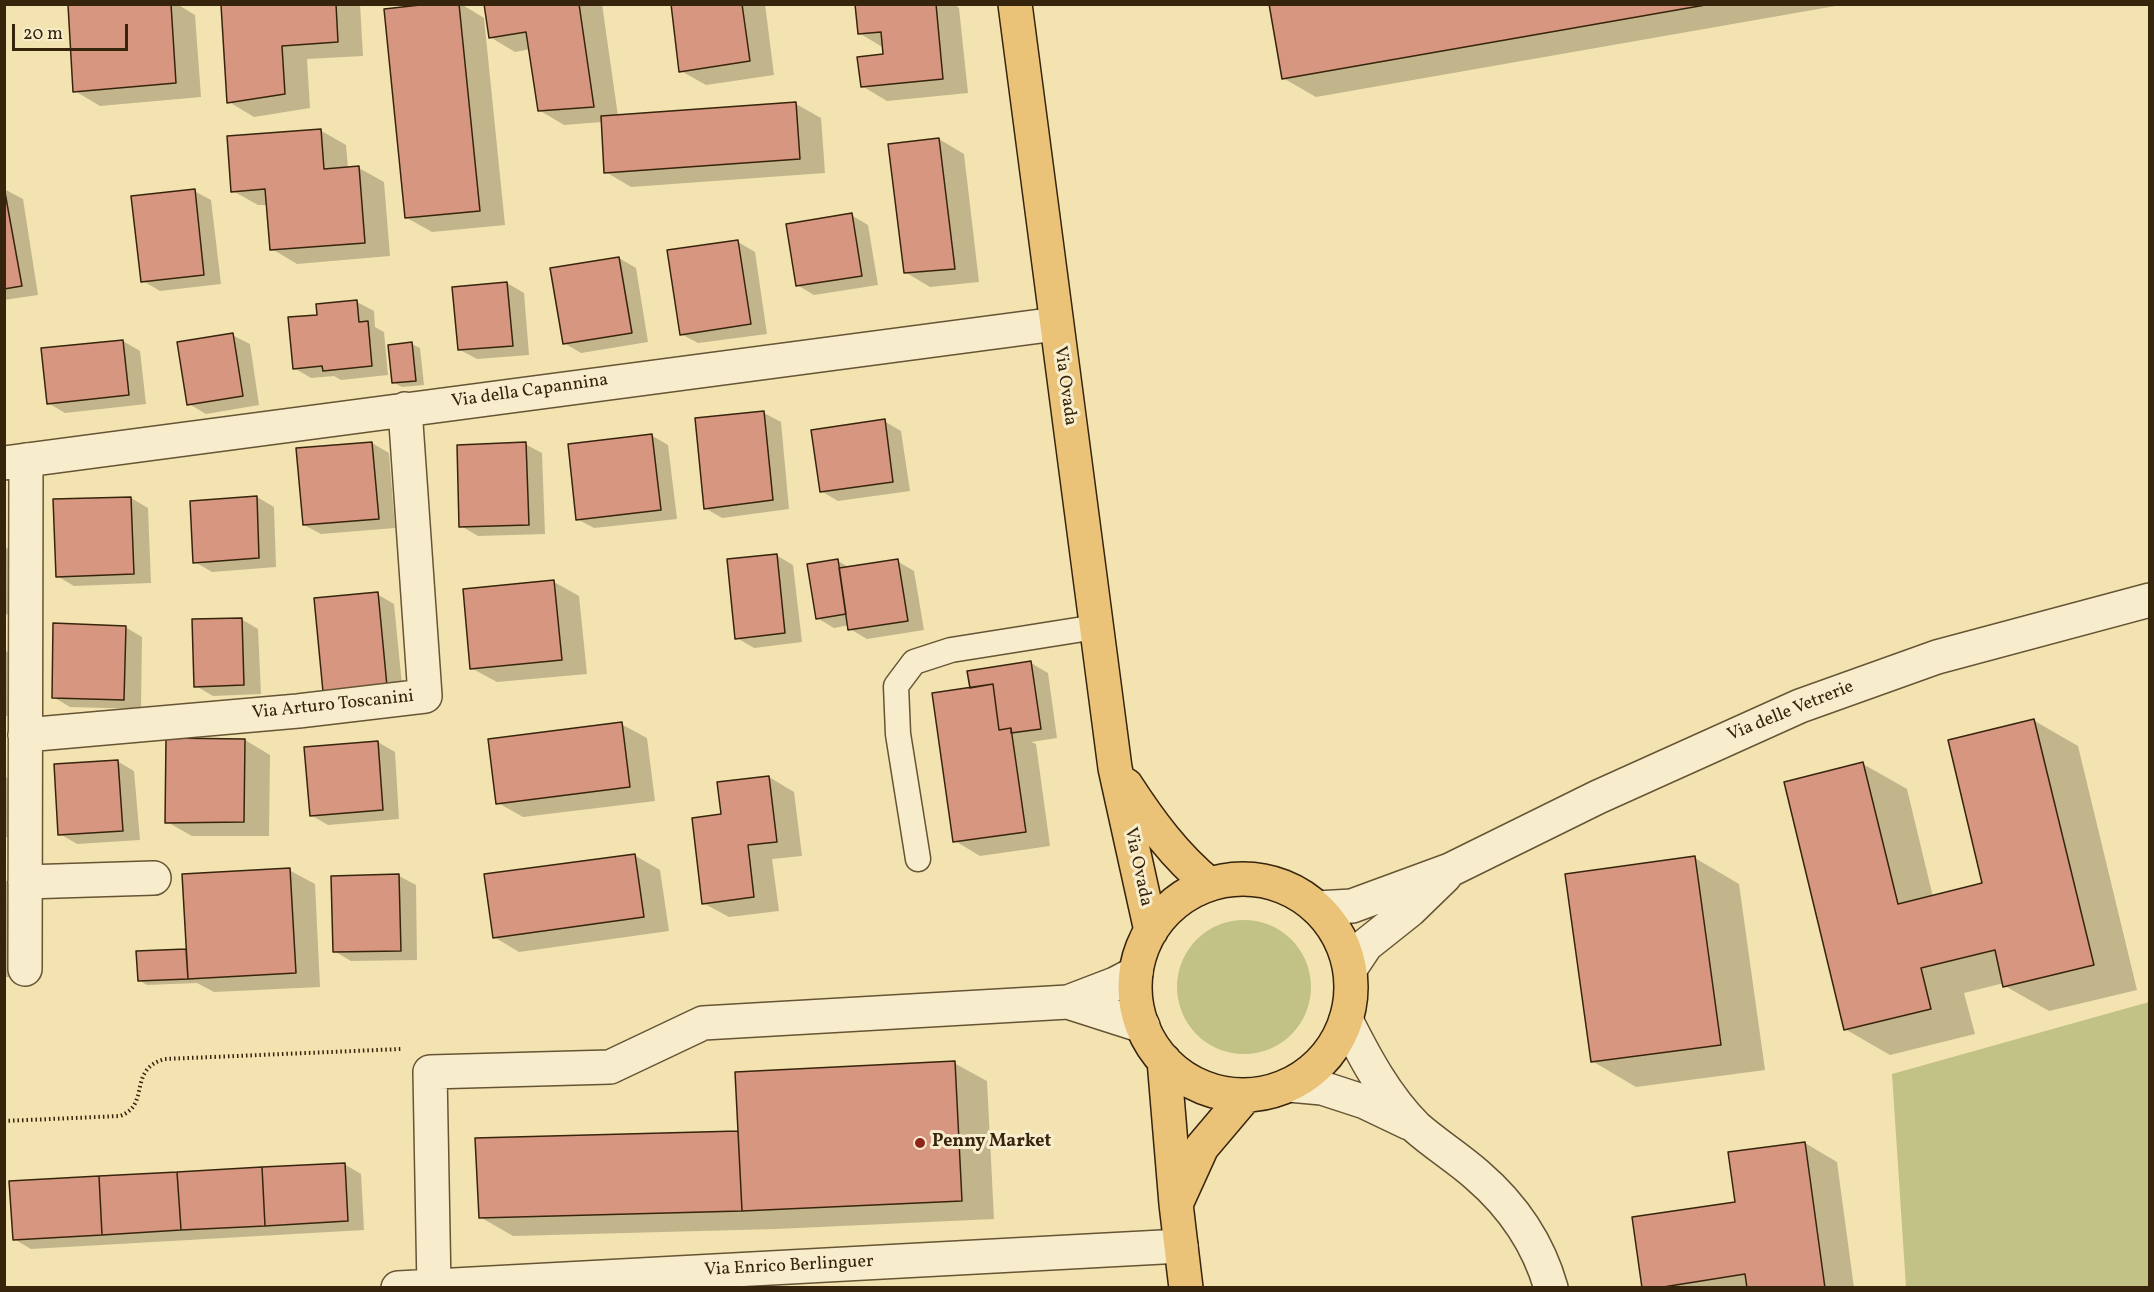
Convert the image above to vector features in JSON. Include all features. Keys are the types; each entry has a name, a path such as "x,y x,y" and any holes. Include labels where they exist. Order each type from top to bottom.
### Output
{"main road":[{"name":"Via Ovada","path":"1015,4 1115,768 1151,932"},
{"name":"Via Ovada","path":"1115,768 1156,831 1193,871 1209,884"},
{"path":"1247,878 1274,883 1299,895 1317,908 1339,936 1350,969 1351,995 1346,1020 1333,1047 1314,1069 1289,1085 1268,1092 1246,1095 1216,1091 1188,1080 1164,1060 1152,1044 1143,1026 1136,999 1136,973 1141,951 1166,911 1186,895 1209,884 1247,878"},
{"path":"1164,1060 1180,1246 1186,1287"},
{"path":"1176,1204 1202,1147 1246,1095"}],"street":[{"name":"Via della Capannina","path":"15,462 1056,324"},
{"name":"Via Arturo Toscanini","path":"25,735 298,711 425,696 405,409"},
{"path":"15,462 25,735 25,969"},
{"name":"Via delle Vetrerie","path":"1317,908 1352,906 1450,870 1598,796 1800,706 1937,657 2150,600"},
{"name":"Via delle Vetrerie","path":"1350,969 1366,945 1410,910 1450,870"},
{"path":"25,882 154,878"},
{"path":"434,1286 430,1072 610,1067 703,1023 1068,1002 1115,984 1136,973"},
{"path":"1068,1002 1143,1026"},
{"path":"1346,1020 1367,1062 1416,1126 1478,1176 1510,1208 1529,1234 1545,1264 1551,1287"},
{"path":"1289,1085 1322,1088 1365,1102 1416,1126"},
{"name":"Via Enrico Berlinguer","path":"398,1287 1180,1246"}],"lane":[{"path":"918,859 898,735 896,686 914,662 951,651 1096,627"}],"path":[{"path":"4,1121 120,1116 130,1112 136,1103 143,1075 154,1062 165,1059 402,1049"}],"shaded area":[{"path":"1244,920 1270,925 1291,940 1306,961 1311,987 1306,1013 1291,1034 1270,1049 1244,1054 1218,1049 1197,1034 1182,1013 1177,987 1182,961 1197,940 1218,925"},
{"path":"2149,1002 2149,1287 1906,1287 1892,1074"}],"building":[{"path":"171,4 176,83 73,92 68,5"},
{"path":"336,4 338,42 282,46 285,94 227,103 221,5"},
{"path":"429,4 459,4 480,211 405,218 384,9"},
{"path":"484,4 579,4 594,107 538,111 526,32 489,38"},
{"path":"671,4 742,4 750,61 679,72"},
{"path":"855,4 936,4 943,79 861,87 857,57 883,54 881,32 858,34"},
{"path":"1269,4 1711,4 1282,79"},
{"path":"796,102 800,159 604,173 601,116"},
{"path":"321,129 324,169 359,166 365,243 270,250 265,189 231,192 227,136"},
{"path":"939,138 955,269 904,273 888,144"},
{"path":"4,187 22,286 4,289"},
{"path":"195,189 204,275 141,282 131,196"},
{"path":"852,213 862,276 796,286 786,224"},
{"path":"738,240 751,324 680,335 667,250"},
{"path":"619,257 632,333 563,344 550,268"},
{"path":"507,282 513,346 458,350 452,287"},
{"path":"357,300 359,322 368,321 372,366 323,371 322,366 293,369 288,317 317,315 316,304"},
{"path":"233,333 243,396 187,405 177,342"},
{"path":"123,340 129,395 47,404 41,348"},
{"path":"412,342 416,381 392,383 388,345"},
{"path":"764,411 773,500 704,509 695,418"},
{"path":"885,419 893,482 820,492 811,430"},
{"path":"652,434 661,510 576,520 568,444"},
{"path":"372,442 379,519 303,525 296,448"},
{"path":"526,442 529,525 459,527 457,445"},
{"path":"257,496 259,558 193,563 190,501"},
{"path":"131,497 134,574 56,577 53,499"},
{"path":"777,554 785,633 735,639 727,559"},
{"path":"838,559 846,614 816,619 807,564"},
{"path":"898,559 908,621 848,630 839,568"},
{"path":"554,580 562,660 470,669 463,589"},
{"path":"378,592 387,686 323,692 314,598"},
{"path":"242,618 244,685 194,687 192,619"},
{"path":"53,623 126,626 124,700 52,698"},
{"path":"1031,661 1041,729 1011,733 1011,728 999,730 993,684 970,688 967,671"},
{"path":"993,684 999,730 1011,728 1026,832 953,842 932,693"},
{"path":"2034,719 2094,965 2003,987 1995,950 1921,968 1931,1009 1844,1030 1784,782 1863,762 1898,904 1982,883 1948,740"},
{"path":"622,722 630,787 496,804 488,739"},
{"path":"166,738 245,739 244,822 165,823"},
{"path":"378,741 383,810 310,816 304,747"},
{"path":"118,760 123,831 58,835 54,764"},
{"path":"769,776 777,842 748,845 754,897 702,904 692,818 721,814 717,782"},
{"path":"635,854 644,917 493,938 484,874"},
{"path":"1695,856 1721,1045 1591,1062 1565,874"},
{"path":"290,868 296,973 188,979 182,874"},
{"path":"399,874 401,951 333,952 331,876"},
{"path":"186,949 188,979 138,981 136,951"},
{"path":"955,1061 962,1201 742,1211 735,1072"},
{"path":"738,1131 742,1211 479,1218 475,1138"},
{"path":"1805,1142 1825,1288 1747,1288 1745,1274 1657,1288 1642,1288 1632,1217 1735,1202 1728,1152"},
{"path":"345,1163 348,1221 265,1226 262,1167"},
{"path":"262,1167 265,1226 181,1230 177,1172"},
{"path":"177,1172 181,1230 102,1235 99,1176"},
{"path":"99,1176 102,1235 13,1240 9,1181"}],"place":[{"name":"Penny Market","path":"920,1143"}]}
